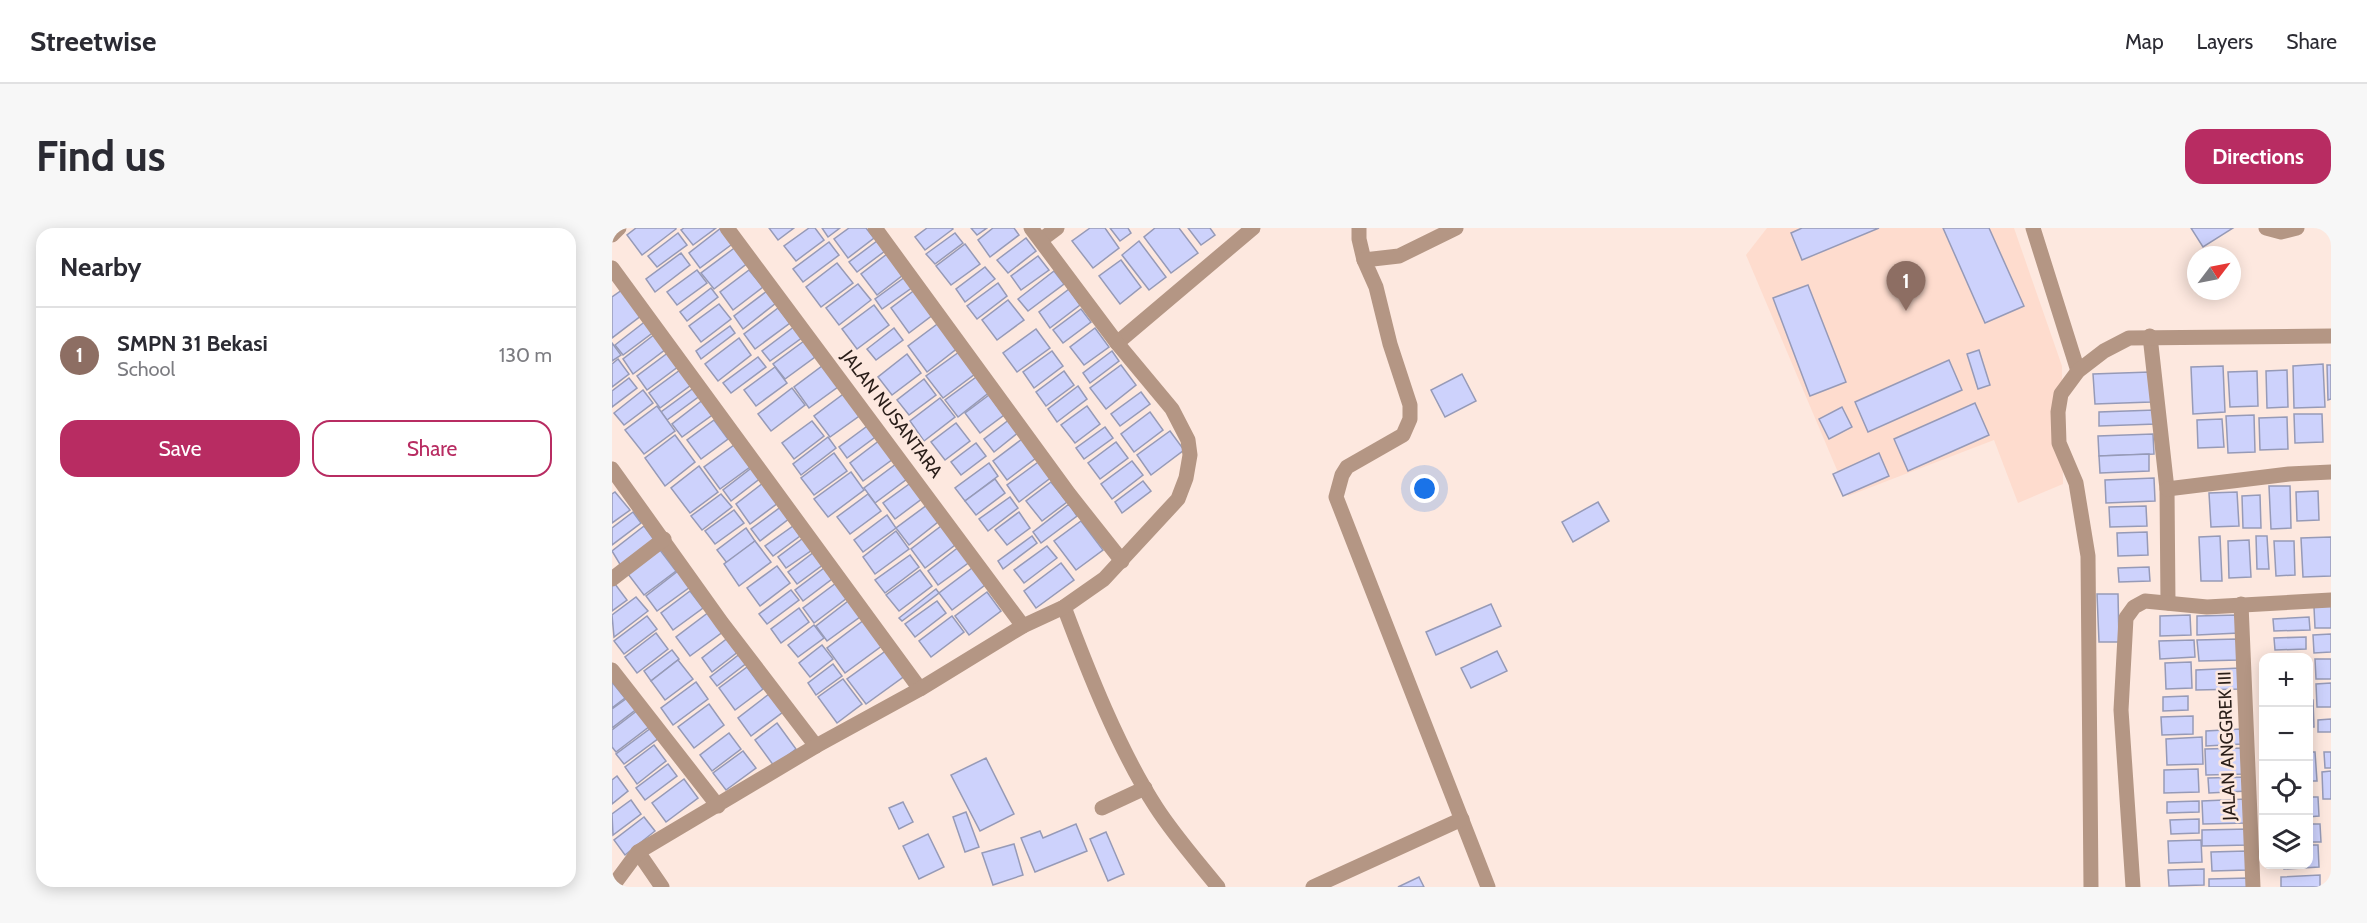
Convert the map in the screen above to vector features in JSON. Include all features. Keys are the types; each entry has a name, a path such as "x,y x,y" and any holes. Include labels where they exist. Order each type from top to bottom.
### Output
{"street":[{"path":"612,236 619,228"},
{"name":"JALAN NUSANTARA","path":"727,228 1023,626"},
{"path":"875,228 1069,494 1122,561"},
{"path":"614,877 638,852 816,747 920,689 1023,626 1064,607 1104,579 1178,499 1186,478 1190,455 1188,440 1172,409 1117,343 1031,228"},
{"path":"1041,240 1057,228"},
{"path":"1117,343 1253,228"},
{"path":"1359,228 1364,260 1376,287 1390,345 1410,405 1410,419 1403,435 1347,467 1342,475 1336,497 1488,887"},
{"path":"1364,260 1399,256 1456,228"},
{"path":"2033,228 2078,371"},
{"path":"2266,228 2281,232 2297,228"},
{"path":"612,268 894,650 920,689"},
{"path":"2150,336 2167,489 2168,603"},
{"path":"2091,887 2088,556 2076,483 2063,455 2057,422 2061,394 2078,371 2124,340 2150,336 2331,336"},
{"path":"612,469 722,623 816,747"},
{"path":"2167,489 2289,474 2331,472"},
{"path":"612,579 664,539"},
{"path":"2133,887 2121,710 2126,618 2131,610 2141,602 2206,608 2331,600"},
{"name":"JALAN ANGGREK III","path":"2241,604 2253,887"},
{"path":"1064,607 1108,714 1145,788 1170,827 1218,887"},
{"path":"612,670 718,806"},
{"path":"1102,808 1145,788"},
{"path":"1313,887 1462,819"},
{"path":"638,852 662,887"}],"shaded area":[{"path":"1767,228 2014,228 2062,366 2063,484 2018,503 1994,440 1848,496 1746,255"}],"building":[{"path":"636,228 676,229 642,255 627,235"},
{"path":"684,228 716,228 693,245 681,230"},
{"path":"721,228 735,242 700,268 689,253"},
{"path":"769,228 794,228 778,240"},
{"path":"809,228 815,228 824,240 796,261 784,246"},
{"path":"822,228 840,228 828,237"},
{"path":"849,228 866,228 874,238 848,258 834,239"},
{"path":"927,228 953,229 925,250 915,237"},
{"path":"971,228 987,228 977,235"},
{"path":"993,228 1014,228 1019,235 990,257 978,240"},
{"path":"1090,228 1105,228 1119,248 1093,268 1072,241"},
{"path":"1110,228 1128,228 1131,233 1120,241"},
{"path":"1155,228 1179,228 1198,253 1171,273 1144,237"},
{"path":"1188,228 1210,228 1215,235 1201,245"},
{"path":"1802,228 1879,228 1802,260 1791,233"},
{"path":"1943,228 1989,228 2024,306 1985,323"},
{"path":"2191,228 2233,228 2205,246"},
{"path":"678,233 687,245 657,267 648,256"},
{"path":"955,233 963,243 935,264 926,254"},
{"path":"881,238 889,248 857,272 849,262"},
{"path":"1026,238 1036,251 1008,273 997,260"},
{"path":"1139,241 1166,277 1149,290 1122,255"},
{"path":"829,242 839,255 803,282 793,269"},
{"path":"965,244 980,264 951,285 936,266"},
{"path":"737,246 749,262 714,289 701,273"},
{"path":"681,253 690,265 655,292 646,279"},
{"path":"887,254 903,275 877,295 861,274"},
{"path":"1038,256 1049,270 1021,290 1011,276"},
{"path":"1121,260 1141,287 1120,304 1099,276"},
{"path":"837,263 853,283 821,307 806,287"},
{"path":"985,267 995,279 965,302 956,289"},
{"path":"697,270 707,283 677,305 667,292"},
{"path":"749,270 763,287 733,310 720,292"},
{"path":"1054,271 1064,284 1028,311 1018,299"},
{"path":"905,277 913,287 882,309 875,299"},
{"path":"998,283 1007,296 977,319 967,306"},
{"path":"858,284 871,300 839,325 826,308"},
{"path":"1808,285 1846,382 1810,396 1773,298"},
{"path":"711,288 718,297 687,321 680,312"},
{"path":"916,289 934,314 909,333 891,308"},
{"path":"1069,289 1080,305 1050,328 1039,312"},
{"path":"622,290 642,315 612,338 612,297"},
{"path":"767,291 776,303 743,329 734,316"},
{"path":"1008,300 1024,320 997,340 982,320"},
{"path":"719,304 731,319 701,342 689,326"},
{"path":"874,305 889,325 857,349 842,329"},
{"path":"778,308 790,323 755,349 744,334"},
{"path":"1081,309 1091,322 1063,343 1053,330"},
{"path":"647,320 655,331 623,355 615,345"},
{"path":"940,322 959,347 927,372 908,346"},
{"path":"730,326 735,333 701,359 696,351"},
{"path":"795,326 803,337 770,361 762,351"},
{"path":"894,328 903,340 876,360 867,349"},
{"path":"1095,328 1109,347 1084,365 1070,347"},
{"path":"1036,329 1050,348 1017,372 1003,353"},
{"path":"655,334 666,349 633,374 623,359"},
{"path":"739,338 751,355 718,381 705,364"},
{"path":"804,341 815,357 785,379 773,364"},
{"path":"612,343 621,355 612,361"},
{"path":"1979,350 1990,385 1978,389 1967,354"},
{"path":"1052,351 1063,366 1034,388 1023,372"},
{"path":"1112,351 1119,361 1090,383 1083,373"},
{"path":"669,352 679,366 647,390 637,376"},
{"path":"959,352 975,374 943,398 926,376"},
{"path":"907,354 921,373 892,395 878,377"},
{"path":"758,357 766,367 731,393 723,383"},
{"path":"618,359 629,374 612,387 612,364"},
{"path":"1949,360 1962,390 1868,432 1855,402"},
{"path":"826,363 842,384 809,408 794,387"},
{"path":"2323,364 2325,407 2294,408 2293,366"},
{"path":"1121,365 1136,385 1106,409 1090,388"},
{"path":"2327,365 2331,365 2331,399 2328,400"},
{"path":"2223,366 2225,412 2193,414 2191,367"},
{"path":"775,367 787,383 756,406 744,390"},
{"path":"680,370 691,385 660,408 649,393"},
{"path":"2287,370 2288,407 2267,408 2266,371"},
{"path":"1064,371 1074,385 1046,406 1036,392"},
{"path":"2257,371 2258,406 2230,407 2228,372"},
{"path":"2150,372 2151,402 2095,404 2093,374"},
{"path":"1462,374 1476,401 1445,417 1431,390"},
{"path":"979,375 991,391 958,417 945,400"},
{"path":"629,378 637,388 612,407 612,391"},
{"path":"924,379 936,395 909,415 897,400"},
{"path":"1078,386 1087,399 1057,422 1048,409"},
{"path":"695,387 701,395 667,420 661,412"},
{"path":"792,388 805,405 771,431 758,414"},
{"path":"643,390 653,403 624,425 614,413"},
{"path":"846,392 862,414 830,437 814,416"},
{"path":"1141,392 1150,404 1120,426 1111,414"},
{"path":"989,395 1004,415 980,433 965,413"},
{"path":"940,398 955,417 924,441 910,421"},
{"path":"704,399 715,413 682,437 672,424"},
{"path":"1975,403 1989,435 1908,471 1894,439"},
{"path":"657,406 675,431 644,454 625,430"},
{"path":"1087,406 1100,424 1075,443 1061,425"},
{"path":"1842,407 1852,427 1829,439 1819,419"},
{"path":"2155,410 2156,424 2099,426 2099,412"},
{"path":"1150,412 1163,430 1134,452 1121,434"},
{"path":"2294,414 2322,414 2323,442 2295,443"},
{"path":"2254,415 2255,452 2228,453 2226,416"},
{"path":"2287,417 2288,449 2260,450 2259,418"},
{"path":"1010,419 1019,432 994,452 984,439"},
{"path":"2222,419 2224,447 2198,448 2197,420"},
{"path":"714,420 728,439 701,459 687,440"},
{"path":"812,421 824,436 794,459 782,443"},
{"path":"956,423 970,441 945,460 931,442"},
{"path":"870,424 878,435 847,458 839,447"},
{"path":"1105,427 1113,438 1084,459 1076,448"},
{"path":"1170,431 1184,450 1151,475 1137,455"},
{"path":"2153,434 2154,454 2099,456 2098,436"},
{"path":"675,435 695,462 665,486 645,458"},
{"path":"828,437 836,448 801,475 793,464"},
{"path":"1022,439 1036,458 1007,480 993,461"},
{"path":"880,440 893,459 863,481 850,463"},
{"path":"1116,442 1128,458 1100,479 1088,463"},
{"path":"976,443 986,456 961,475 951,462"},
{"path":"734,445 750,467 720,489 704,467"},
{"path":"834,453 847,471 814,495 801,478"},
{"path":"1879,453 1889,476 1843,496 1833,474"},
{"path":"2149,454 2149,471 2100,473 2099,456"},
{"path":"1041,460 1053,476 1019,502 1007,485"},
{"path":"900,461 911,476 875,503 864,488"},
{"path":"1132,461 1143,475 1112,499 1101,484"},
{"path":"989,463 998,476 965,501 955,488"},
{"path":"699,466 718,492 690,513 671,488"},
{"path":"754,466 762,477 731,501 723,490"},
{"path":"851,472 864,490 828,517 814,499"},
{"path":"2154,478 2155,501 2106,503 2105,480"},
{"path":"995,479 1005,493 976,515 965,501"},
{"path":"1143,481 1151,491 1122,513 1115,502"},
{"path":"912,482 923,498 895,519 883,503"},
{"path":"1051,482 1067,502 1042,521 1026,501"},
{"path":"763,483 778,503 750,524 736,504"},
{"path":"2269,486 2290,486 2291,528 2271,529"},
{"path":"2318,491 2319,520 2297,521 2296,492"},
{"path":"615,492 630,510 612,523 612,494"},
{"path":"2237,492 2239,526 2211,527 2209,493"},
{"path":"721,494 732,507 702,530 691,516"},
{"path":"868,494 881,511 850,534 837,517"},
{"path":"2260,495 2261,528 2243,528 2242,496"},
{"path":"1010,497 1018,508 988,531 979,519"},
{"path":"931,502 943,518 909,545 896,528"},
{"path":"1598,502 1609,521 1573,542 1562,522"},
{"path":"1069,504 1077,516 1041,543 1033,532"},
{"path":"782,506 790,518 760,541 751,529"},
{"path":"2146,506 2147,526 2110,527 2109,507"},
{"path":"734,510 744,523 715,544 705,531"},
{"path":"633,512 641,523 612,545 612,528"},
{"path":"1019,512 1030,528 1007,545 995,530"},
{"path":"887,515 896,528 863,552 854,540"},
{"path":"1081,521 1103,550 1076,570 1054,541"},
{"path":"945,523 959,542 925,568 911,549"},
{"path":"644,526 655,541 621,566 612,551"},
{"path":"793,526 800,536 773,556 765,546"},
{"path":"746,528 755,541 727,563 717,550"},
{"path":"896,531 909,549 875,574 863,557"},
{"path":"2147,532 2148,555 2118,556 2117,533"},
{"path":"806,536 815,548 786,568 778,557"},
{"path":"1032,536 1037,543 1003,569 998,561"},
{"path":"2220,536 2222,581 2201,581 2199,537"},
{"path":"2256,536 2267,536 2269,569 2257,569"},
{"path":"2331,537 2331,576 2303,577 2301,538"},
{"path":"2249,540 2251,577 2229,578 2228,541"},
{"path":"755,541 771,562 739,586 724,564"},
{"path":"2274,541 2294,541 2295,575 2276,576"},
{"path":"960,546 971,561 938,585 928,571"},
{"path":"1047,546 1057,558 1024,583 1014,570"},
{"path":"660,550 676,571 644,595 628,574"},
{"path":"814,552 824,564 797,584 788,572"},
{"path":"910,555 919,567 885,593 875,580"},
{"path":"1061,563 1074,580 1036,608 1024,591"},
{"path":"828,565 836,576 803,601 795,590"},
{"path":"976,565 989,582 952,610 939,593"},
{"path":"777,566 790,583 760,606 747,588"},
{"path":"2149,567 2150,581 2119,582 2118,568"},
{"path":"920,570 932,586 899,611 886,595"},
{"path":"678,571 690,587 657,611 646,596"},
{"path":"840,580 851,595 814,623 803,608"},
{"path":"615,584 627,600 612,611 612,586"},
{"path":"936,589 939,593 902,621 899,618"},
{"path":"791,590 799,600 767,624 759,614"},
{"path":"690,591 703,608 673,630 661,613"},
{"path":"987,592 1001,611 969,635 955,616"},
{"path":"2097,594 2118,594 2119,642 2099,642"},
{"path":"636,597 648,611 614,637 612,615"},
{"path":"852,598 864,614 827,641 816,626"},
{"path":"937,601 946,613 915,637 905,624"},
{"path":"1491,604 1501,626 1436,655 1426,632"},
{"path":"2331,606 2331,628 2315,628 2314,607"},
{"path":"799,608 809,622 781,643 771,629"},
{"path":"709,612 724,631 690,656 676,637"},
{"path":"2190,615 2191,635 2160,636 2160,616"},
{"path":"2238,615 2239,633 2197,635 2197,616"},
{"path":"647,616 657,629 624,654 614,641"},
{"path":"952,616 964,632 931,657 919,641"},
{"path":"2309,617 2310,630 2274,631 2273,619"},
{"path":"864,620 883,645 845,673 827,648"},
{"path":"814,625 824,638 798,657 788,645"},
{"path":"656,633 668,649 637,673 625,657"},
{"path":"2331,634 2331,652 2314,653 2313,635"},
{"path":"729,637 739,651 712,672 702,658"},
{"path":"2306,637 2306,649 2275,650 2274,638"},
{"path":"2238,639 2239,660 2199,661 2197,640"},
{"path":"2194,640 2195,657 2160,659 2159,641"},
{"path":"822,645 833,659 810,677 799,663"},
{"path":"672,650 679,659 651,681 644,671"},
{"path":"887,650 906,675 866,704 847,679"},
{"path":"1497,651 1507,671 1471,688 1461,668"},
{"path":"741,653 748,662 717,686 710,677"},
{"path":"2315,659 2331,659 2331,679 2316,679"},
{"path":"678,660 693,679 665,700 651,681"},
{"path":"2191,662 2192,688 2166,689 2165,663"},
{"path":"833,664 842,676 816,695 808,683"},
{"path":"747,667 763,689 735,710 719,688"},
{"path":"2240,668 2241,689 2196,690 2196,670"},
{"path":"843,679 862,704 837,723 818,697"},
{"path":"612,682 625,698 612,708"},
{"path":"696,682 708,699 673,725 661,708"},
{"path":"2331,683 2331,707 2317,707 2316,684"},
{"path":"769,694 783,712 751,736 738,718"},
{"path":"630,696 638,708 612,728 612,709"},
{"path":"2188,696 2188,710 2163,711 2163,697"},
{"path":"709,704 724,725 694,748 678,727"},
{"path":"638,710 650,726 616,752 612,747 612,730"},
{"path":"2193,716 2193,734 2162,735 2161,717"},
{"path":"2331,719 2331,732 2318,732 2318,720"},
{"path":"777,723 796,749 774,766 755,740"},
{"path":"651,728 659,738 624,764 616,754"},
{"path":"2241,729 2242,744 2206,746 2206,731"},
{"path":"729,733 741,749 712,771 700,755"},
{"path":"2202,737 2203,764 2167,765 2166,739"},
{"path":"654,745 666,761 637,784 625,767"},
{"path":"2244,748 2246,774 2206,775 2205,749"},
{"path":"743,751 756,768 726,790 713,773"},
{"path":"2313,752 2315,752 2317,781 2313,781"},
{"path":"2324,752 2331,752 2331,768 2325,768"},
{"path":"986,758 1014,814 980,831 951,775"},
{"path":"668,764 677,776 645,800 636,788"},
{"path":"2198,769 2199,792 2164,793 2164,770"},
{"path":"2331,771 2331,799 2323,799 2322,772"},
{"path":"617,776 628,791 612,804 612,780"},
{"path":"2247,777 2247,791 2209,793 2208,778"},
{"path":"684,779 698,798 666,822 652,803"},
{"path":"2313,797 2318,797 2319,816 2313,817"},
{"path":"2246,799 2247,823 2203,824 2202,801"},
{"path":"631,800 641,814 613,835 612,814"},
{"path":"2199,801 2199,812 2167,813 2167,802"},
{"path":"903,802 913,822 899,829 889,808"},
{"path":"966,812 979,847 965,852 953,817"},
{"path":"644,817 655,831 625,855 614,840"},
{"path":"2199,819 2199,833 2171,834 2170,820"},
{"path":"1076,824 1087,851 1035,872 1021,838 1040,831 1043,838"},
{"path":"2313,824 2320,824 2321,842 2313,842"},
{"path":"2249,829 2249,845 2202,846 2202,830"},
{"path":"1106,832 1124,874 1108,881 1090,839"},
{"path":"928,834 944,867 919,879 903,846"},
{"path":"2201,840 2202,862 2169,863 2168,841"},
{"path":"1014,844 1023,875 993,885 982,853"},
{"path":"2313,845 2318,845 2319,867 2313,867"},
{"path":"2247,851 2248,870 2212,871 2211,852"},
{"path":"2204,869 2204,885 2169,886 2168,870"},
{"path":"2320,875 2320,887 2281,887 2281,877"},
{"path":"1419,877 1424,887 1398,887"},
{"path":"2249,878 2250,887 2209,887 2209,879"}],"place":[{"name":"SMPN 31 Bekasi","path":"1906,311"}]}
